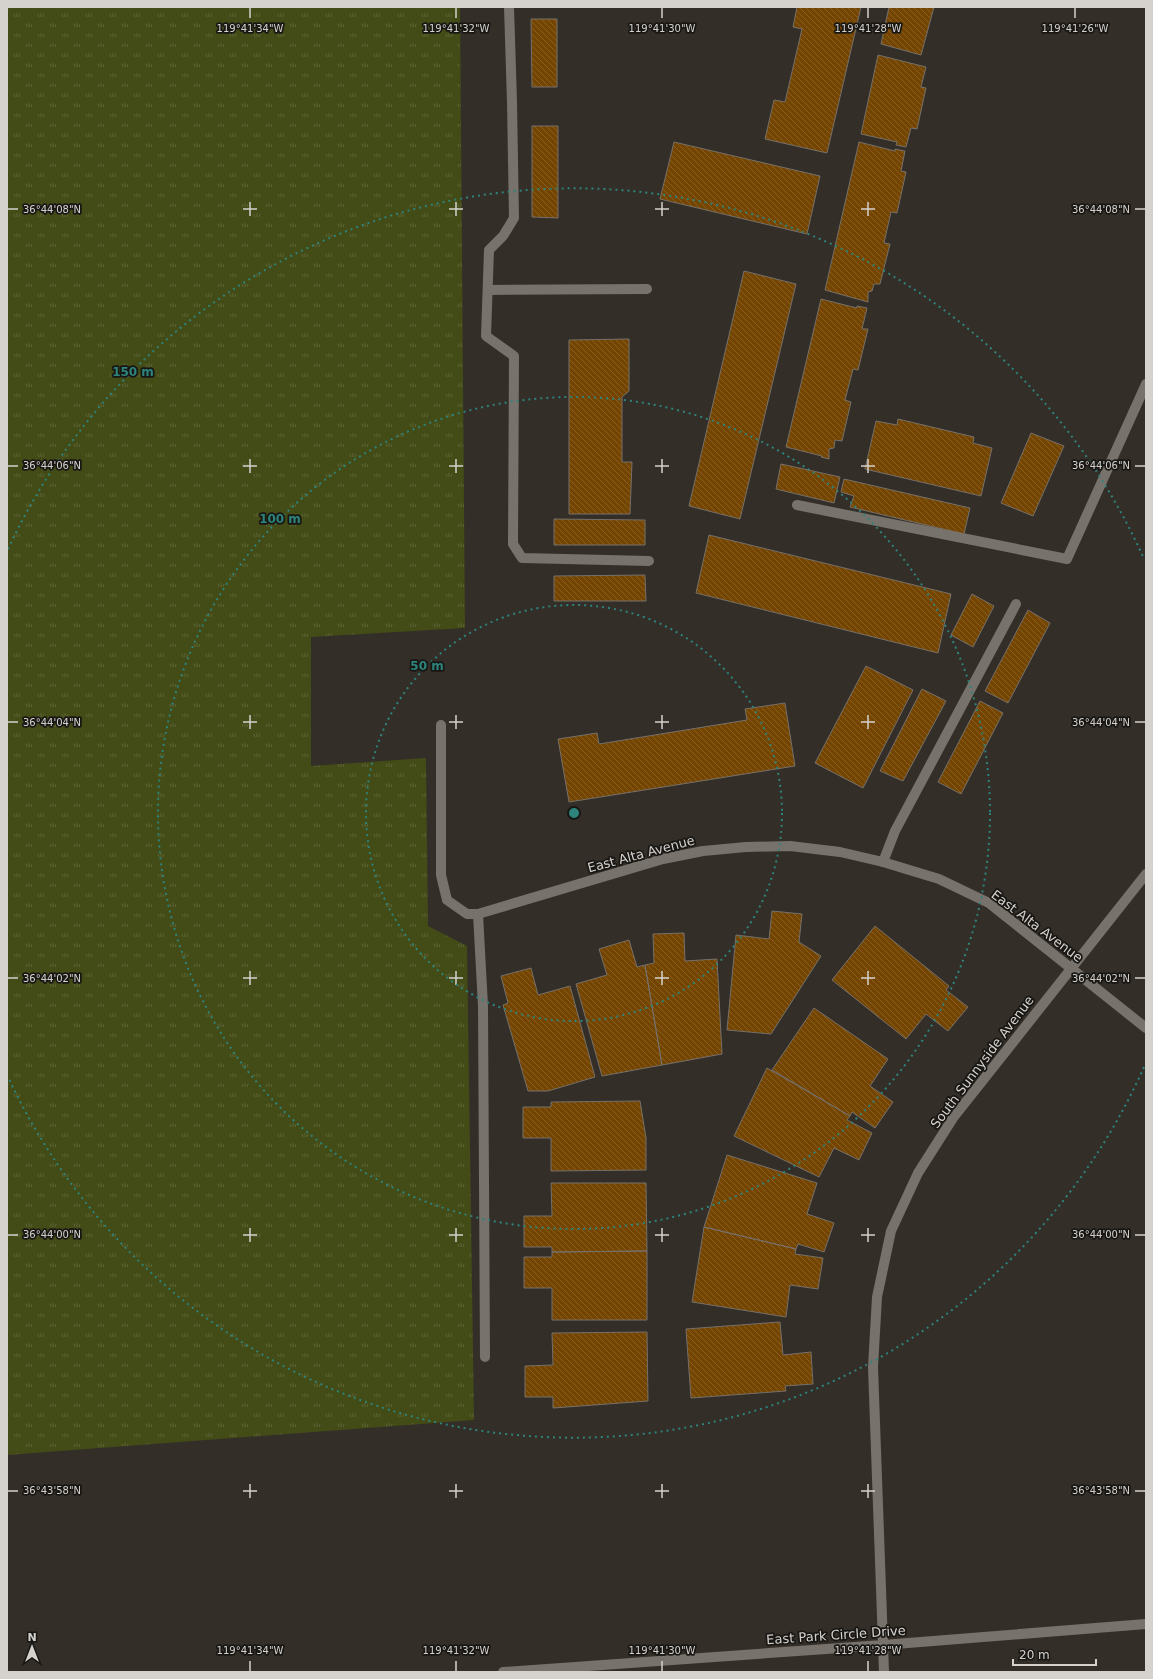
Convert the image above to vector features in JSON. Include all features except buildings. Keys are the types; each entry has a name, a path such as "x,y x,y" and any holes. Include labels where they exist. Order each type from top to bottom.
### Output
{"street":[{"path":"508,7 512,102 514,218 503,236 489,250 486,336 514,356 513,544 522,558 649,561"},
{"path":"488,290 647,289"},
{"path":"797,505 1067,559 1146,384"},
{"path":"883,862 895,831 1016,604"},
{"path":"441,725 441,875 447,900 467,914 478,914 483,1006 485,1357"},
{"name":"East Alta Avenue","path":"478,914 663,859 703,851 746,847 790,846 840,852 883,862 939,879 989,904 1146,1028"},
{"name":"South Sunnyside Avenue","path":"884,1672 872,1367 877,1297 892,1231 918,1173 953,1118 1146,874"},
{"name":"East Park Circle Drive","path":"503,1672 883,1645 1146,1624"}],"green space":[{"path":"7,7 460,7 465,628 311,637 311,766 426,758 428,926 467,946 474,1420 7,1455"}]}
